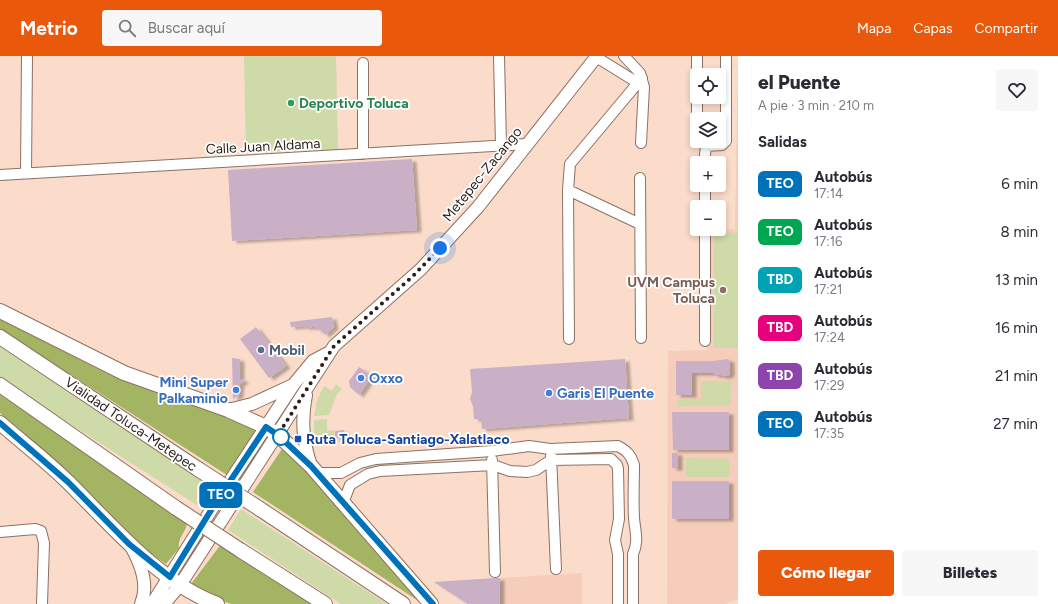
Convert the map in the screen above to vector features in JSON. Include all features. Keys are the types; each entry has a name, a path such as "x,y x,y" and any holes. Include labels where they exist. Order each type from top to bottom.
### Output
{"highway":[{"path":"0,311 124,373 228,410 266,427 278,435 314,469 431,603"},
{"name":"Vialidad Toluca-Metepec","path":"0,337 403,604"},
{"path":"0,386 176,508 325,604"},
{"path":"0,423 68,482 129,544 195,595 217,604"}],"main road":[{"name":"Metepec-Zacango","path":"175,581 213,507 294,384 313,362 329,352 360,322 420,269 478,206 597,56"},
{"name":"Metepec-Zacango","path":"175,581 278,435 329,352"},
{"path":"228,410 246,407 259,402 294,384"},
{"path":"307,389 303,408 303,435 314,469"},
{"path":"129,544 139,562 144,580 144,591 141,604"},
{"path":"152,604 175,581"},
{"path":"164,604 175,581"}],"street":[{"path":"26,173 27,56"},
{"path":"499,56 501,145"},
{"path":"597,56 621,73 641,83"},
{"path":"697,56 697,112"},
{"path":"705,156 706,146 722,145 726,142 726,56"},
{"path":"621,73 626,58 640,73 641,143"},
{"path":"363,63 363,154"},
{"path":"569,339 569,168 572,161 641,83"},
{"name":"Calle Juan Aldama","path":"0,175 527,144"},
{"path":"640,178 641,338"},
{"path":"568,190 640,224"},
{"path":"705,236 705,341"},
{"path":"314,469 341,473 360,463 376,459 492,451 529,446 550,449 609,445 618,446 627,450 632,457 634,465 634,520 637,544 633,554 633,604"},
{"path":"550,449 556,569"},
{"path":"492,451 495,572"},
{"path":"344,503 350,485 368,474 380,471 492,466 510,471 526,472 536,470 551,460 608,459 614,462 618,469 619,520 615,540 618,554 618,604"},
{"path":"360,463 368,474"},
{"path":"341,473 350,485"},
{"path":"619,520 634,520"},
{"path":"0,532 41,531 44,537 42,604"},
{"path":"618,554 633,554"}],"shaded area":[{"name":"UVM Campus Toluca","path":"738,58 738,599 725,604 667,604 668,351 707,350 708,236 726,236 726,229 735,229"},
{"path":"582,573 582,604 468,604 434,582"}],"green space":[{"name":"Deportivo Toluca","path":"244,56 336,56 338,150 246,152"},
{"path":"726,232 738,233 738,348 714,348 714,236 726,236"},
{"path":"0,319 106,373 251,426 259,433 227,475 0,329"},
{"path":"0,346 217,491 203,509 28,397 0,377"},
{"path":"701,381 732,381 730,405 678,406 678,400 701,399"},
{"path":"336,384 342,389 337,394 329,415 314,416 317,400 324,386 332,391"},
{"path":"0,395 187,520 179,548 166,564 143,548 0,413"},
{"path":"327,419 327,431 334,430 335,438 314,439 314,420"},
{"path":"284,446 291,451 423,604 253,492"},
{"path":"686,458 729,459 730,477 686,477"},
{"path":"241,509 387,604 341,604 228,530"},
{"path":"222,543 316,604 231,604 207,595 191,584"}],"building":[{"path":"412,159 417,230 232,241 228,170"},
{"path":"332,317 334,327 325,335 320,329 318,331 314,325 311,328 308,326 306,328 304,326 291,327 290,322"},
{"name":"Mobil","path":"256,327 286,366 269,378 240,339"},
{"path":"232,358 240,359 240,379 245,380 240,384 239,395 233,399"},
{"name":"Garis El Puente","path":"625,359 629,418 482,429 481,419 474,419 473,406 470,399 472,392 470,369"},
{"path":"728,359 730,361 730,373 728,376 714,375 714,373 692,373 692,395 676,395 676,361 713,361"},
{"name":"Oxxo","path":"359,367 372,376 359,395 350,387 349,381"},
{"path":"672,412 729,412 729,450 673,450"},
{"path":"344,430 344,438 335,438 335,431"},
{"path":"672,453 678,453 678,468 672,468"},
{"path":"672,481 729,481 729,519 672,519"},
{"path":"500,578 500,604 468,604 434,582"}],"bus line":[{"name":"TEO","path":"0,423 68,482 129,544 170,577 213,507 266,427 278,435 311,466 433,604"}],"place":[{"name":"Deportivo Toluca","path":"291,103"},
{"name":"UVM Campus Toluca","path":"723,290"},
{"name":"Mobil","path":"261,350"},
{"name":"Oxxo","path":"361,378"},
{"name":"Mini Super Palkaminio","path":"236,390"},
{"name":"Garis El Puente","path":"549,393"},
{"name":"Ruta Toluca-Santiago-Xalatlaco","path":"298,439"}],"route":[{"path":"281,437 278,435 334,346 413,276 440,248"}]}
